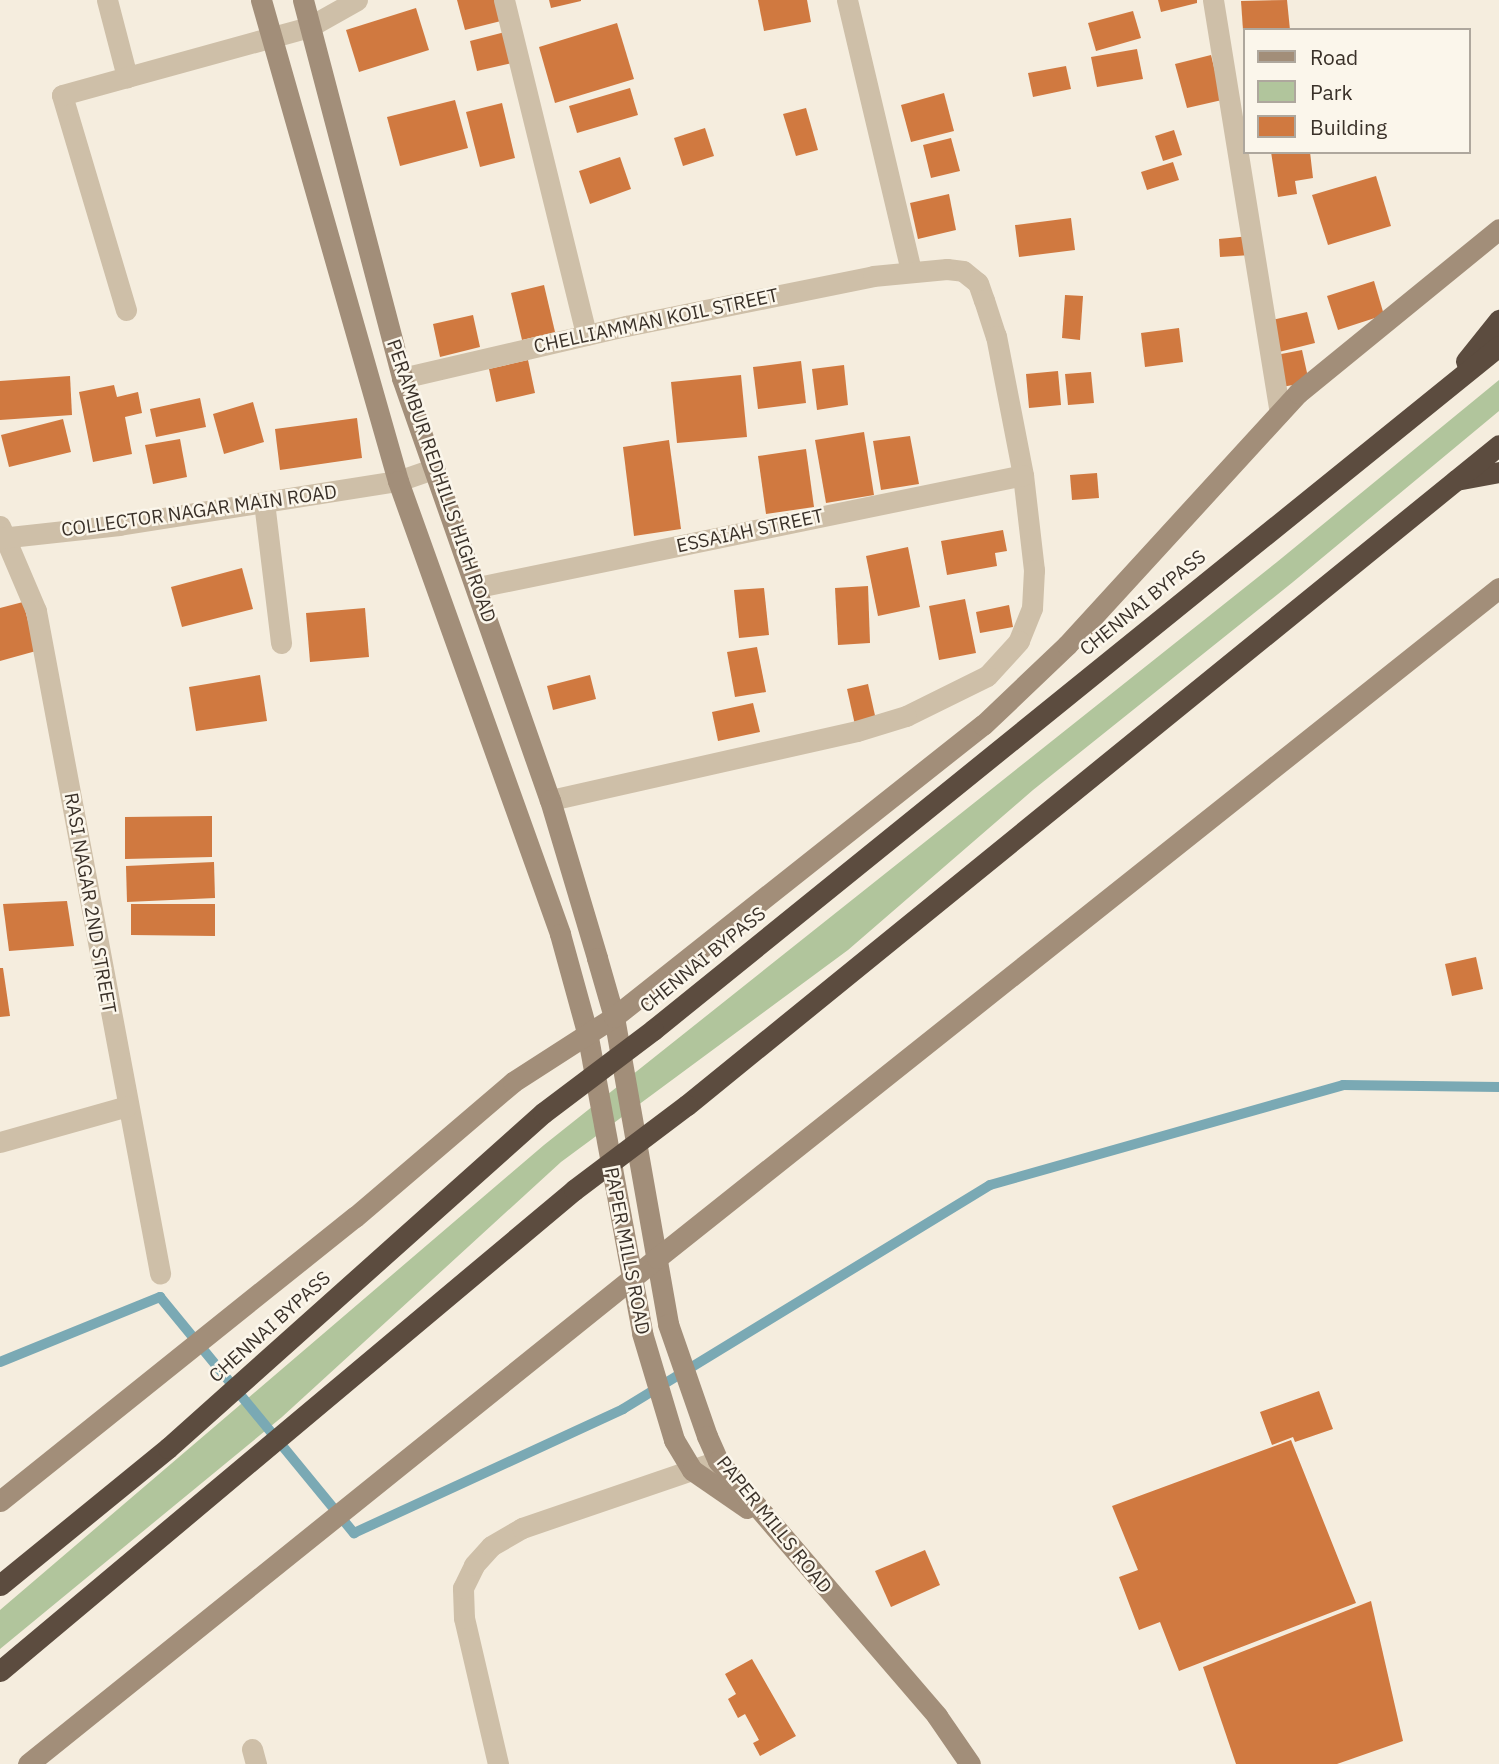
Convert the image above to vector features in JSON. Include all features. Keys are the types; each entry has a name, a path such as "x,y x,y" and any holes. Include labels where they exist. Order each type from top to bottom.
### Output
{"highway":[{"path":"1447,385 1499,320"},
{"path":"1447,385 1499,346"},
{"name":"CHENNAI BYPASS","path":"0,1585 168,1448 543,1113 653,1030 1447,385"},
{"path":"0,1671 574,1189 687,1105 1499,445"},
{"path":"1454,480 1499,472"}],"street":[{"path":"107,0 127,77"},
{"name":"PERAMBUR REDHILLS HIGH ROAD","path":"261,0 398,481 560,934"},
{"name":"PERAMBUR REDHILLS HIGH ROAD","path":"303,0 402,377 478,587 550,800 597,958"},
{"path":"126,310 62,95 309,27 356,0"},
{"path":"503,0 586,335"},
{"path":"847,0 911,271"},
{"path":"1213,0 1280,413"},
{"path":"0,1501 355,1217 513,1082 614,1017 984,725 1067,645 1298,393 1499,229"},
{"name":"CHELLIAMMAN KOIL STREET","path":"402,377 586,335 873,276 911,271 955,270 963,271 978,283 996,336 1023,475 1034,570 1032,608 1019,641 988,676 906,716 857,732 550,800"},
{"name":"COLLECTOR NAGAR MAIN ROAD","path":"2,533 120,526 398,481 435,468"},
{"name":"ESSAIAH STREET","path":"478,587 1023,475"},
{"path":"264,502 281,643"},
{"name":"RASI NAGAR 2ND STREET","path":"2,533 36,611 160,1273"},
{"path":"28,1764 657,1258 1499,588"},
{"name":"PAPER MILLS ROAD","path":"560,934 587,1032 642,1332 674,1440 692,1470 769,1523"},
{"name":"PAPER MILLS ROAD","path":"597,958 614,1017 668,1324 718,1461 937,1716 970,1764"},
{"path":"0,1142 127,1106"},
{"path":"498,1764 464,1618 463,1588 474,1565 491,1546 522,1528 718,1461"}],"green space":[{"path":"1499,380 1499,411 1293,582 1033,790 848,950 561,1162 282,1417 0,1649 0,1610 544,1145 1277,562"}],"building":[{"path":"457,0 500,0 505,20 465,30"},
{"path":"549,0 581,0 581,1 551,8"},
{"path":"758,0 807,0 811,22 764,31"},
{"path":"1158,0 1197,0 1197,3 1161,12"},
{"path":"1287,0 1290,28 1243,30 1241,1"},
{"path":"416,8 429,50 359,72 346,30"},
{"path":"1133,11 1141,38 1096,51 1088,23"},
{"path":"617,23 634,79 555,103 539,47"},
{"path":"505,32 512,63 477,71 470,41"},
{"path":"1137,49 1143,79 1097,87 1091,57"},
{"path":"1211,55 1222,100 1187,108 1175,64"},
{"path":"1066,66 1071,89 1033,97 1028,73"},
{"path":"630,88 638,115 577,133 569,106"},
{"path":"944,93 954,131 911,142 901,105"},
{"path":"455,100 468,148 400,166 387,117"},
{"path":"502,103 515,158 480,167 466,112"},
{"path":"806,108 818,150 796,156 783,114"},
{"path":"705,128 714,156 683,166 674,138"},
{"path":"1174,130 1182,155 1163,161 1155,136"},
{"path":"951,138 960,171 931,178 923,145"},
{"path":"1271,154 1310,154 1313,178 1295,181 1297,194 1278,197"},
{"path":"620,157 631,189 590,204 579,171"},
{"path":"1173,162 1179,180 1147,190 1141,172"},
{"path":"1376,176 1391,226 1328,245 1312,195"},
{"path":"949,194 956,230 918,239 910,203"},
{"path":"1071,218 1075,250 1019,257 1015,225"},
{"path":"1250,236 1251,255 1220,257 1219,239"},
{"path":"1374,281 1384,315 1338,330 1327,296"},
{"path":"544,285 555,332 522,340 511,293"},
{"path":"1065,295 1083,296 1080,340 1062,338"},
{"path":"1307,312 1315,343 1279,352 1272,320"},
{"path":"473,315 480,347 440,357 433,324"},
{"path":"1179,328 1183,362 1145,367 1141,333"},
{"path":"1302,350 1309,382 1282,387 1276,355"},
{"path":"528,360 535,393 496,402 489,369"},
{"path":"801,361 806,403 758,409 753,367"},
{"path":"844,365 848,405 817,410 812,369"},
{"path":"1058,371 1061,405 1029,408 1026,374"},
{"path":"1091,372 1094,403 1068,405 1065,374"},
{"path":"741,375 747,437 677,443 671,382"},
{"path":"70,376 72,415 0,420 0,381"},
{"path":"114,385 117,397 138,392 142,413 125,417 132,454 93,462 79,392"},
{"path":"200,398 206,427 156,437 150,409"},
{"path":"253,402 264,442 224,454 213,414"},
{"path":"357,418 362,458 280,470 275,429"},
{"path":"63,419 71,452 9,467 1,435"},
{"path":"864,432 874,495 826,503 815,440"},
{"path":"910,436 919,484 881,490 873,441"},
{"path":"180,439 187,477 153,484 145,445"},
{"path":"669,440 681,529 634,536 623,447"},
{"path":"806,449 814,507 766,514 758,456"},
{"path":"1097,473 1099,498 1072,500 1070,475"},
{"path":"1003,530 1007,551 995,553 997,566 947,575 941,541"},
{"path":"908,547 920,607 878,616 866,556"},
{"path":"242,568 253,609 182,627 171,587"},
{"path":"868,586 870,643 838,645 835,588"},
{"path":"764,588 769,635 739,638 734,590"},
{"path":"965,599 976,653 939,660 929,606"},
{"path":"23,602 36,651 0,661 0,608"},
{"path":"1009,605 1013,627 980,633 976,612"},
{"path":"365,608 369,657 310,662 306,613"},
{"path":"757,647 766,692 735,697 727,652"},
{"path":"260,675 267,721 196,731 189,687"},
{"path":"590,675 596,699 553,710 547,686"},
{"path":"868,684 876,720 855,725 847,689"},
{"path":"753,703 760,732 718,741 712,712"},
{"path":"212,816 212,857 125,859 125,817"},
{"path":"214,862 215,898 127,902 126,866"},
{"path":"67,901 74,946 9,951 3,904"},
{"path":"131,904 215,904 215,936 131,935"},
{"path":"1476,957 1483,989 1452,996 1445,964"},
{"path":"0,968 3,968 10,1016 0,1017"},
{"path":"1319,1391 1333,1429 1295,1442 1293,1437 1272,1445 1260,1412"},
{"path":"1291,1440 1356,1603 1179,1671 1160,1622 1139,1630 1119,1577 1138,1570 1112,1506"},
{"path":"925,1550 940,1585 891,1607 875,1571"},
{"path":"1371,1601 1403,1741 1337,1764 1236,1764 1203,1667"},
{"path":"752,1659 796,1736 760,1756 753,1743 759,1740 745,1714 738,1718 728,1699 736,1694 725,1674"}],"waterway":[{"path":"0,1362 160,1297 354,1533 623,1409 990,1185 1343,1085 1499,1087"}]}
